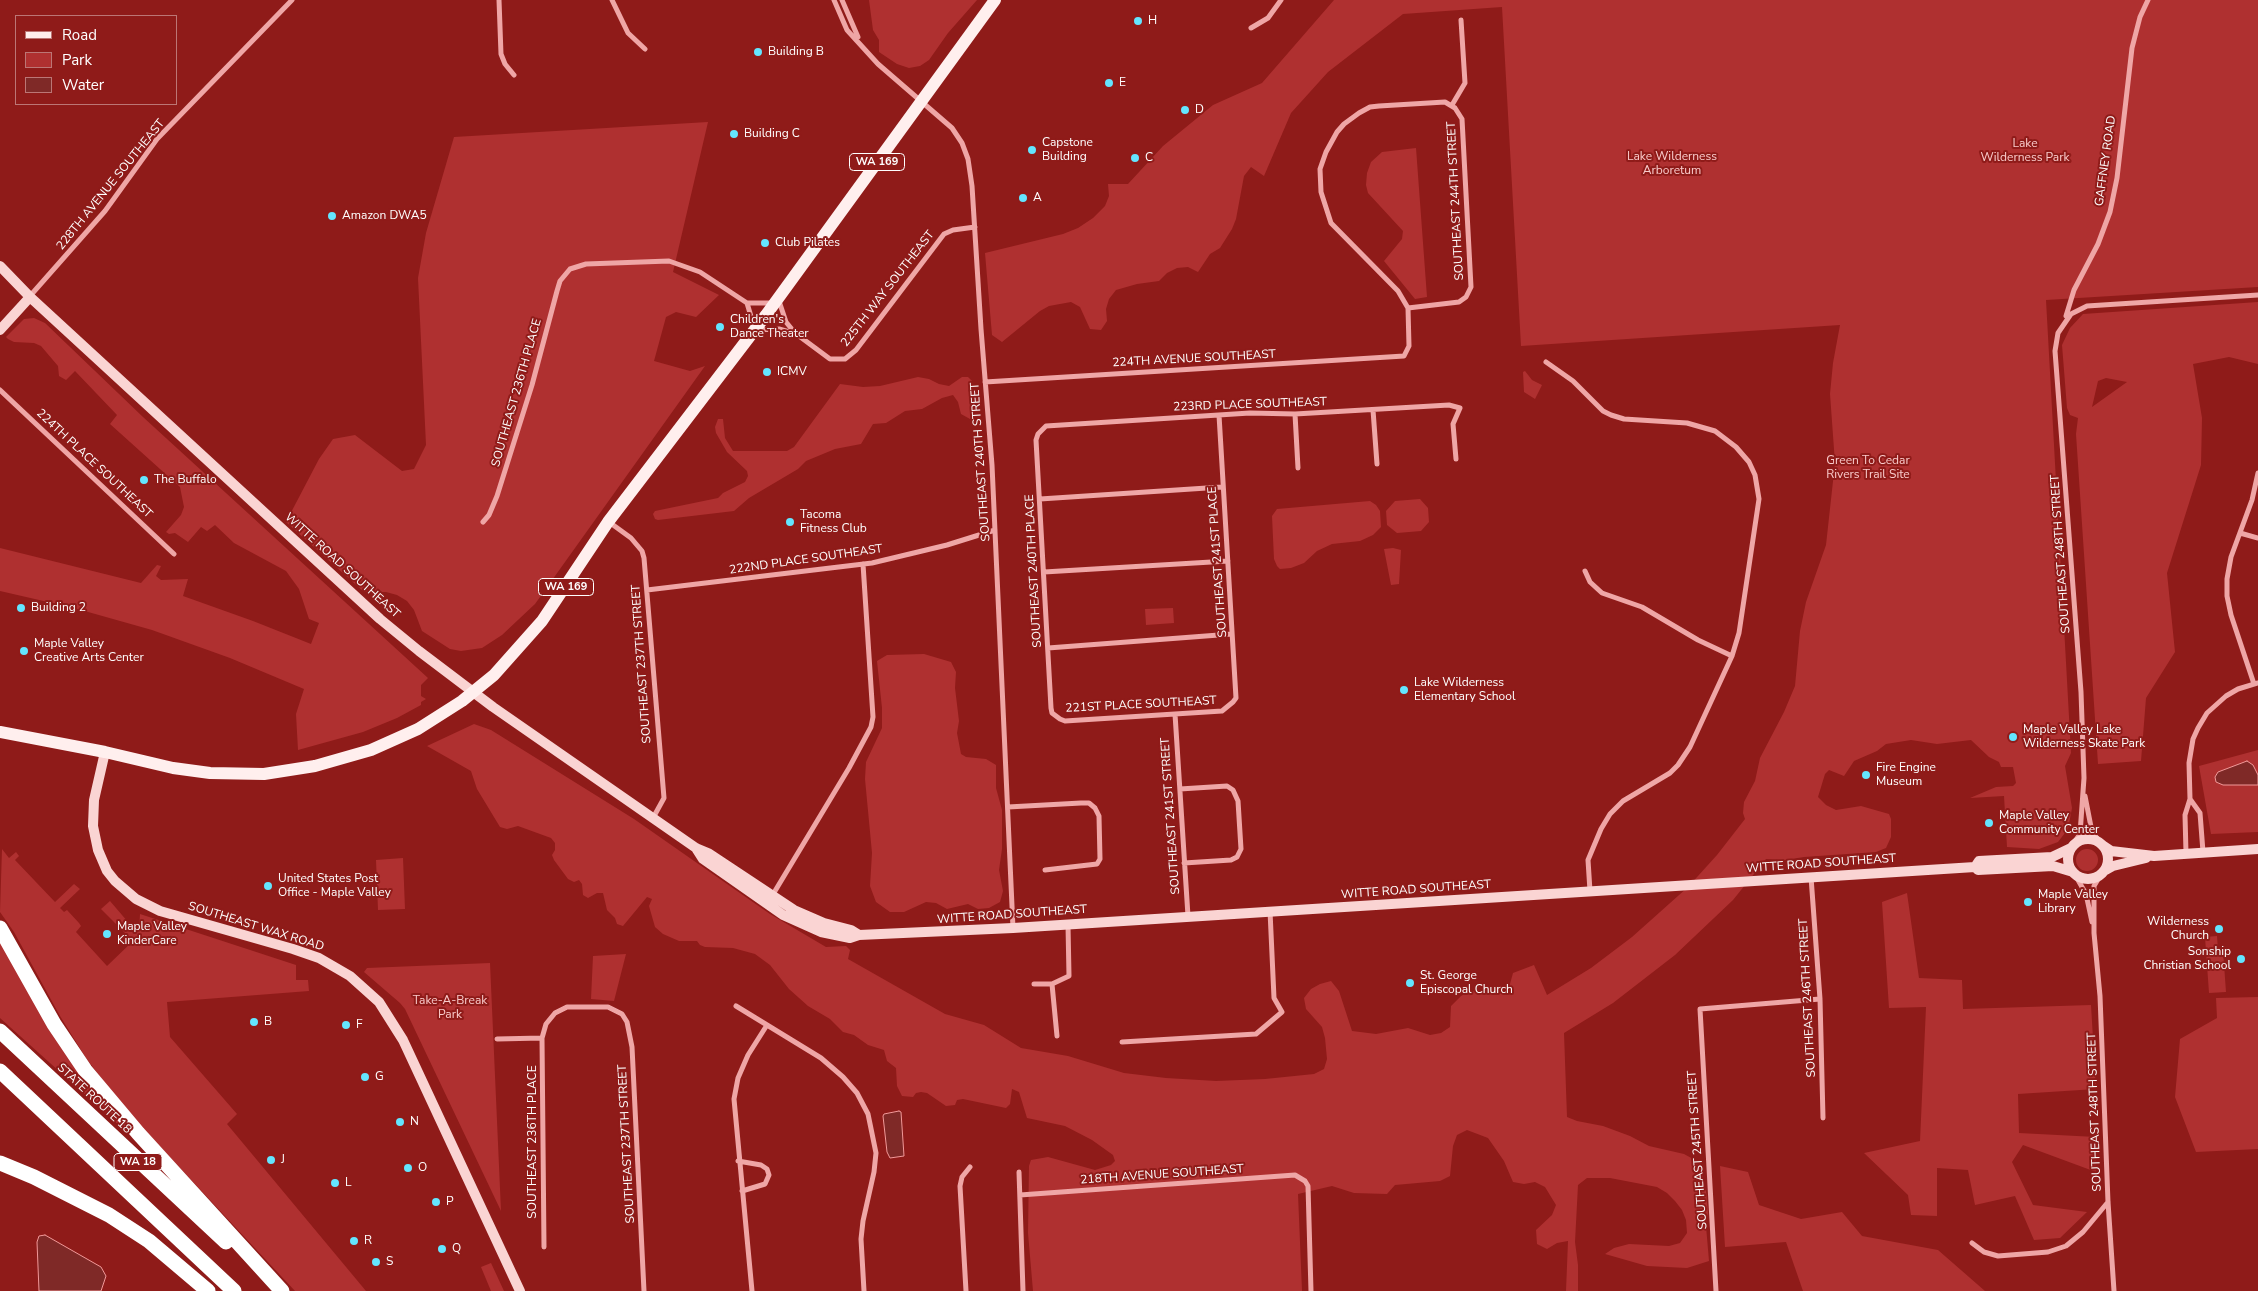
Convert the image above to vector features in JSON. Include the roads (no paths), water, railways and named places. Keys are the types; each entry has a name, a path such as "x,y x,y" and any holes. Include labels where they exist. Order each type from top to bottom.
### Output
{"highway":[{"path":"0,928 54,1024 85,1070 138,1133 280,1291"},
{"name":"STATE ROUTE 18","path":"0,1031 280,1291"},
{"name":"WA 18","path":"0,1071 234,1291"},
{"path":"2,1165 109,1215 171,1258 208,1291"}],"main road":[{"name":"WA 169","path":"0,732 105,752 172,768 210,773 249,774 282,772 329,763 371,750 418,729 473,692 512,656 542,621 608,522 755,330 833,220 995,0"}],"street":[{"name":"228TH AVENUE SOUTHEAST","path":"30,297 105,211 157,139 292,0"},
{"path":"499,0 501,54 505,64 514,75"},
{"path":"612,0 628,34 646,49"},
{"name":"SOUTHEAST 240TH STREET","path":"834,0 847,30 859,40 878,64 952,128 966,151 972,186 995,530 1013,928"},
{"name":"SOUTHEAST 240TH STREET","path":"842,0 859,40"},
{"path":"1251,28 1268,18 1281,0"},
{"name":"GAFFNEY ROAD","path":"2065,319 2074,290 2102,236 2110,212 2117,178 2132,48 2140,17 2148,0"},
{"name":"SOUTHEAST 244TH STREET","path":"1408,308 1459,302 1466,297 1471,287 1462,119 1452,105 1465,83 1460,20"},
{"path":"1408,308 1398,291 1331,222 1321,192 1320,169 1326,152 1337,132 1351,118 1370,107 1440,102 1452,105"},
{"name":"225TH WAY SOUTHEAST","path":"795,333 830,359 842,360 849,356 944,234 953,230 975,227"},
{"name":"SOUTHEAST 236TH PLACE","path":"483,522 489,515 497,496 532,385 560,281 570,269 586,264 669,261 700,272 747,303"},
{"name":"WITTE ROAD SOUTHEAST","path":"0,266 30,297 380,619 473,692 696,848 708,852 772,896 805,915 851,930 859,935"},
{"path":"2065,319 2075,310 2087,306 2258,295"},
{"path":"0,330 30,297"},
{"path":"776,301 783,316 795,333 779,328 755,330 747,303 776,301"},
{"name":"224TH AVENUE SOUTHEAST","path":"985,382 1404,356 1410,346 1408,308"},
{"name":"SOUTHEAST 248TH STREET","path":"2065,319 2058,333 2055,351 2080,682 2084,788 2090,825 2094,837 2102,844"},
{"path":"1546,362 1573,381 1603,411 1611,415 1624,419 1688,423 1715,431 1736,447 1749,462 1755,475 1759,499 1739,633 1732,656 1690,747 1678,765 1670,773 1624,801 1610,814 1601,828 1588,860 1590,891"},
{"name":"224TH PLACE SOUTHEAST","path":"0,390 174,554"},
{"name":"223RD PLACE SOUTHEAST","path":"1041,430 1051,424 1262,413 1295,414 1449,404 1460,408 1453,424 1456,459"},
{"path":"1373,410 1377,464"},
{"path":"1295,414 1298,468"},
{"name":"SOUTHEAST 241ST PLACE","path":"1219,415 1236,698 1231,706"},
{"name":"SOUTHEAST 240TH PLACE","path":"1041,430 1036,440 1052,712"},
{"path":"2186,853 2185,815 2190,799 2189,763 2193,739 2207,713 2226,696 2256,684 2231,615 2227,596 2227,579 2230,557 2240,533 2258,473"},
{"path":"1040,498 1222,487"},
{"name":"SOUTHEAST 237TH STREET","path":"608,522 631,538 642,551 647,590 664,798 653,818"},
{"name":"222ND PLACE SOUTHEAST","path":"647,590 863,564 947,545 995,530"},
{"path":"2240,533 2258,538"},
{"path":"1044,572 1228,561"},
{"path":"726,876 734,877 760,894 772,896 871,727 873,717 863,564"},
{"path":"1585,571 1590,582 1602,593 1642,606 1698,640 1732,656"},
{"path":"1048,648 1232,634"},
{"name":"221ST PLACE SOUTHEAST","path":"1052,712 1065,721 1222,711 1231,706"},
{"name":"SOUTHEAST 241ST STREET","path":"1175,714 1188,916"},
{"name":"SOUTHEAST WAX ROAD","path":"105,752 94,800 93,826 98,850 107,871 114,881 136,899 160,911 319,958 350,976 381,1004 403,1040 520,1291"},
{"path":"1180,789 1227,786 1233,790 1238,801 1241,849 1237,857 1231,860 1184,863"},
{"name":"SOUTHEAST 248TH STREET","path":"2072,847 2080,834 2084,788"},
{"path":"2190,799 2200,813 2202,852"},
{"path":"1008,807 1089,803 1095,808 1098,816 1100,859 1097,864 1045,870"},
{"path":"2154,856 2111,851 2089,838 2082,839 2072,847 2068,860 2073,873 2087,879 2096,877 2113,866 2154,856 2258,849"},
{"path":"2102,844 2108,860 2104,871"},
{"name":"WITTE ROAD SOUTHEAST","path":"1975,867 1979,861 2052,857 2072,847"},
{"name":"WITTE ROAD SOUTHEAST","path":"696,848 703,859 769,906 802,924 836,936 850,938 859,935 1013,928 1975,867 1978,870 2052,866 2073,873"},
{"name":"SOUTHEAST 248TH STREET","path":"2104,871 2094,886 2094,933 2100,996 2108,1202 2114,1291"},
{"name":"SOUTHEAST 248TH STREET","path":"2073,873 2086,894 2094,933"},
{"name":"SOUTHEAST 246TH STREET","path":"1812,877 1820,999 1823,1118"},
{"path":"1122,1042 1256,1034 1282,1012 1274,998 1270,911"},
{"path":"1034,984 1052,984 1069,976 1068,924"},
{"path":"1052,984 1057,1036"},
{"name":"SOUTHEAST 245TH STREET","path":"1716,1291 1700,1009 1820,999"},
{"path":"736,1006 821,1058 843,1077 857,1093 868,1114 876,1153 861,1239 864,1291"},
{"name":"SOUTHEAST 237TH STREET","path":"542,1038 546,1024 555,1013 567,1007 608,1007 622,1014 627,1022 632,1047 644,1291"},
{"path":"752,1291 738,1161 734,1099 738,1078 748,1055 767,1025"},
{"path":"497,1039 542,1038"},
{"name":"SOUTHEAST 236TH PLACE","path":"542,1038 544,1247"},
{"path":"738,1161 761,1165 766,1169 768,1175 765,1184 742,1191"},
{"path":"966,1291 960,1186 962,1177 970,1167"},
{"path":"1019,1172 1023,1291"},
{"name":"218TH AVENUE SOUTHEAST","path":"1020,1195 1295,1175 1305,1181 1308,1186 1311,1291"},
{"path":"1972,1243 1984,1252 1998,1256 2048,1252 2066,1246 2083,1232 2108,1202"}],"water":[{"path":"2247,761 2253,765 2258,775 2258,785 2223,785 2216,782 2215,777 2218,772"},
{"path":"901,1112 904,1156 890,1158 887,1152 883,1116 884,1114"},
{"path":"45,1235 101,1267 106,1276 101,1291 39,1291 37,1242 39,1236"}],"place":[{"name":"H","path":"1138,21"},
{"name":"Building B","path":"758,52"},
{"name":"E","path":"1109,83"},
{"name":"D","path":"1185,110"},
{"name":"Building C","path":"734,134"},
{"name":"Capstone Building","path":"1032,150"},
{"name":"C","path":"1135,158"},
{"name":"A","path":"1023,198"},
{"name":"Amazon DWA5","path":"332,216"},
{"name":"Club Pilates","path":"765,243"},
{"name":"Children's Dance Theater","path":"720,327"},
{"name":"ICMV","path":"767,372"},
{"name":"The Buffalo","path":"144,480"},
{"name":"Tacoma Fitness Club","path":"790,522"},
{"name":"Building 2","path":"21,608"},
{"name":"Maple Valley Creative Arts Center","path":"24,651"},
{"name":"Lake Wilderness Elementary School","path":"1404,690"},
{"name":"Maple Valley Lake Wilderness Skate Park","path":"2013,737"},
{"name":"Fire Engine Museum","path":"1866,775"},
{"name":"Maple Valley Community Center","path":"1989,823"},
{"name":"United States Post Office - Maple Valley","path":"268,886"},
{"name":"Maple Valley Library","path":"2028,902"},
{"name":"Wilderness Church","path":"2219,929"},
{"name":"Maple Valley KinderCare","path":"107,934"},
{"name":"Sonship Christian School","path":"2241,959"},
{"name":"St. George Episcopal Church","path":"1410,983"},
{"name":"B","path":"254,1022"},
{"name":"F","path":"346,1025"},
{"name":"G","path":"365,1077"},
{"name":"N","path":"400,1122"},
{"name":"J","path":"271,1160"},
{"name":"O","path":"408,1168"},
{"name":"L","path":"335,1183"},
{"name":"P","path":"436,1202"},
{"name":"R","path":"354,1241"},
{"name":"Q","path":"442,1249"},
{"name":"S","path":"376,1262"}],"park label":[{"name":"Lake Wilderness Park","path":"2025,151"},
{"name":"Lake Wilderness Arboretum","path":"1672,164"},
{"name":"Green To Cedar Rivers Trail Site","path":"1868,468"},
{"name":"Take-A-Break Park","path":"450,1008"}]}
